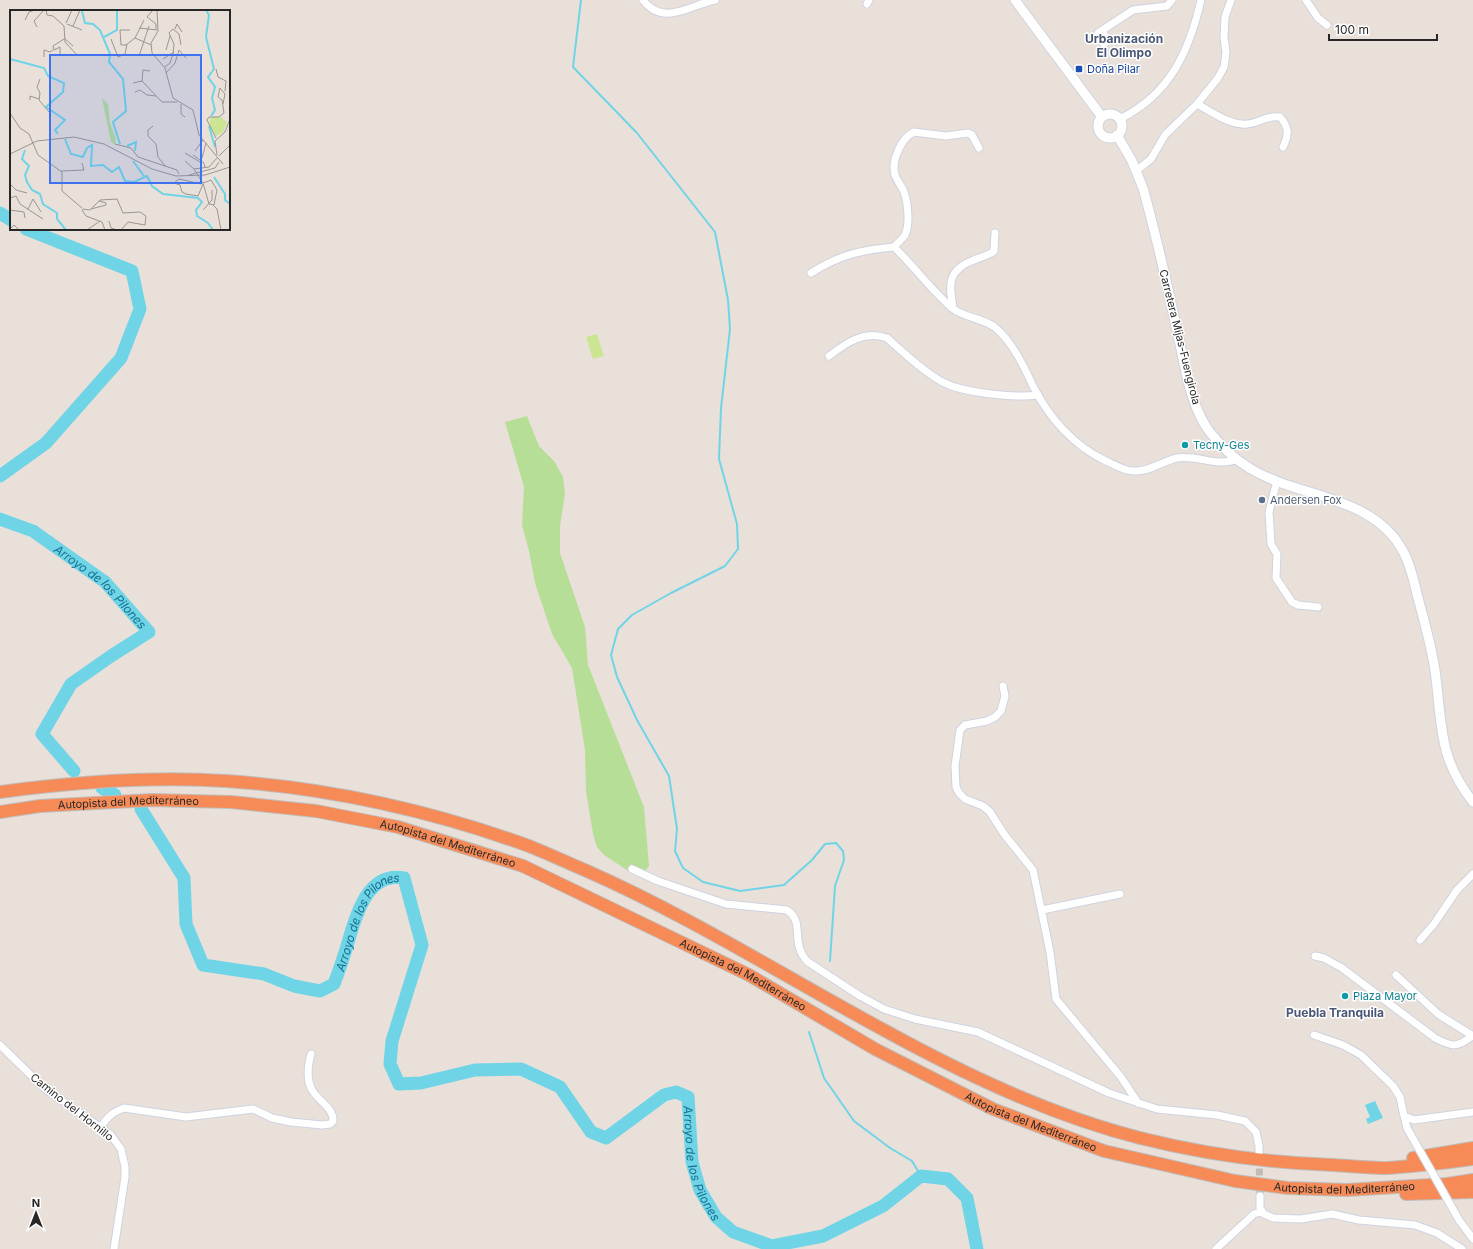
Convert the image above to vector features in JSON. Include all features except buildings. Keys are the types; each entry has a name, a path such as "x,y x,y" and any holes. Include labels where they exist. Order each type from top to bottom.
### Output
{"highway":[{"name":"Autopista del Mediterráneo","path":"0,792 45,786 131,780 225,781 333,793 416,811 530,847 634,892 759,959 882,1029 962,1071 1086,1122 1138,1138 1191,1149 1244,1158 1300,1164 1384,1168 1473,1159"},
{"name":"Autopista del Mediterráneo","path":"0,812 40,806 152,800 231,802 316,811 398,827 523,866 749,975 875,1050 1000,1112 1104,1151 1189,1172 1235,1181 1288,1188 1347,1190 1447,1184 1473,1180"},
{"path":"1358,1166 1473,1148"},
{"path":"1347,1190 1382,1195 1473,1192"}],"main road":[{"path":"1015,0 1102,117"},
{"path":"1114,114 1120,119 1122,130 1117,135 1109,137 1102,134 1099,124 1102,117 1114,114"},
{"name":"Carretera Mijas-Fuengirola","path":"1117,135 1125,147 1136,171 1150,210 1195,403 1202,419 1210,432 1237,459 1251,469 1277,481 1342,503 1370,516 1395,538 1410,566 1427,631 1436,676 1443,742 1456,777 1473,802"}],"street":[{"path":"643,0 653,10 667,14 680,12 704,2 714,0"},
{"path":"1102,31 1133,10 1167,6 1172,0"},
{"path":"1120,119 1148,101 1170,77 1191,38 1201,0"},
{"path":"1136,171 1151,159 1165,135 1197,104 1218,78 1224,67 1226,52 1224,38 1225,17 1231,0"},
{"path":"1306,0 1318,18 1327,25"},
{"path":"1197,104 1232,122 1246,124 1271,116 1280,117 1286,124 1288,132 1287,139 1283,147"},
{"path":"811,273 843,256 871,248 894,247 904,236 907,221 906,200 895,175 895,169 896,160 904,138 914,132 946,136 968,133 972,135 980,148"},
{"path":"953,308 950,289 953,274 963,265 994,251 995,233"},
{"path":"894,247 953,308 970,318 986,322 999,330 1027,372 1038,395 1068,435 1093,454 1126,470 1144,470 1177,458 1219,463 1237,459"},
{"path":"829,356 855,339 869,335 878,335 887,338 940,381 951,386 1010,397 1038,395"},
{"path":"1277,481 1269,512 1271,544 1277,554 1276,578 1292,602 1298,605 1318,607"},
{"path":"1003,686 1005,696 1002,711 987,721 965,725 960,730 954,780 959,794 965,799 983,806 990,812 1004,834 1033,870 1042,910 1056,999 1121,1077 1138,1103"},
{"path":"632,869 658,881 726,904 787,910 793,914 796,922 798,946 801,955 808,962 860,996 884,1008 915,1019 978,1032 1109,1093 1138,1103 1157,1109 1217,1115 1245,1122 1256,1132 1259,1146 1259,1158"},
{"path":"1420,940 1434,924 1457,890 1473,874"},
{"path":"1042,910 1120,894"},
{"path":"1315,956 1324,958 1342,968 1435,1038 1444,1043 1453,1046 1460,1045 1472,1036 1438,1014 1396,975"},
{"path":"1314,1035 1343,1045 1361,1055 1393,1086 1400,1098 1407,1128 1459,1220 1473,1239"},
{"name":"Camino del Hornillo","path":"0,1045 44,1088 101,1127 117,1142 122,1153 125,1167 114,1249"},
{"path":"101,1127 107,1117 115,1111 124,1108 186,1117 253,1109 272,1118 291,1122 322,1125 330,1124 333,1121 332,1112 311,1089 308,1067 310,1054"},
{"path":"1404,1116 1414,1120 1421,1120 1473,1112"},
{"path":"1260,1196 1260,1208 1264,1214 1273,1218 1286,1220 1332,1214 1359,1220 1415,1225 1437,1233 1462,1249"},
{"path":"1216,1249 1254,1214 1262,1211"}],"green space":[{"path":"597,334 604,356 593,359 586,337"},
{"path":"527,416 539,446 554,461 563,477 565,494 560,526 560,553 585,627 588,665 644,807 649,866 644,872 633,874 604,855 597,847 593,834 586,791 585,750 572,668 552,634 535,583 522,525 524,487 505,422"}],"water":[{"path":"1375,1101 1383,1118 1368,1124 1366,1119 1370,1117 1365,1105"}],"waterway":[{"path":"581,0 573,67 637,133 715,232 728,300 730,329 721,408 719,459 737,524 738,549 725,566 671,593 632,615 618,629 611,655 617,677 637,720 669,776 677,829 675,851 683,868 703,882 740,891 784,885 812,860 825,844 836,843 843,851 844,860 835,886 830,961"},
{"name":"Arroyo de los Pilones","path":"0,213 10,219"},
{"name":"Arroyo de los Pilones","path":"0,476 46,443 121,358 140,309 132,271 29,230"},
{"name":"Arroyo de los Pilones","path":"0,519 33,531 105,582 149,632 71,684 42,734 74,771"},
{"name":"Arroyo de los Pilones","path":"102,788 115,795"},
{"name":"Arroyo de los Pilones","path":"141,809 184,878 186,924 203,965 264,974 294,986 320,991 334,984 354,923 364,899 371,889 380,882 391,878 404,878 422,945 392,1041 390,1064 399,1084 421,1083 475,1070 521,1069 560,1087 591,1132 606,1138 664,1095 676,1092 688,1097 692,1162 700,1190 716,1217 733,1232 772,1246 823,1236 883,1206 921,1176 948,1179 967,1198 977,1249"},
{"path":"809,1032 824,1078 854,1121 890,1148 912,1161 921,1176"}],"tunnel":[{"path":"1259,1158 1260,1196"}],"place":[{"name":"Doña Pilar","path":"1079,69"},
{"name":"Tecny-Ges","path":"1185,445"},
{"name":"Andersen Fox","path":"1262,500"},
{"name":"Plaza Mayor","path":"1345,996"}],"district":[{"name":"Urbanización El Olimpo","path":"1124,45"},
{"name":"Puebla Tranquila","path":"1335,1012"}]}
